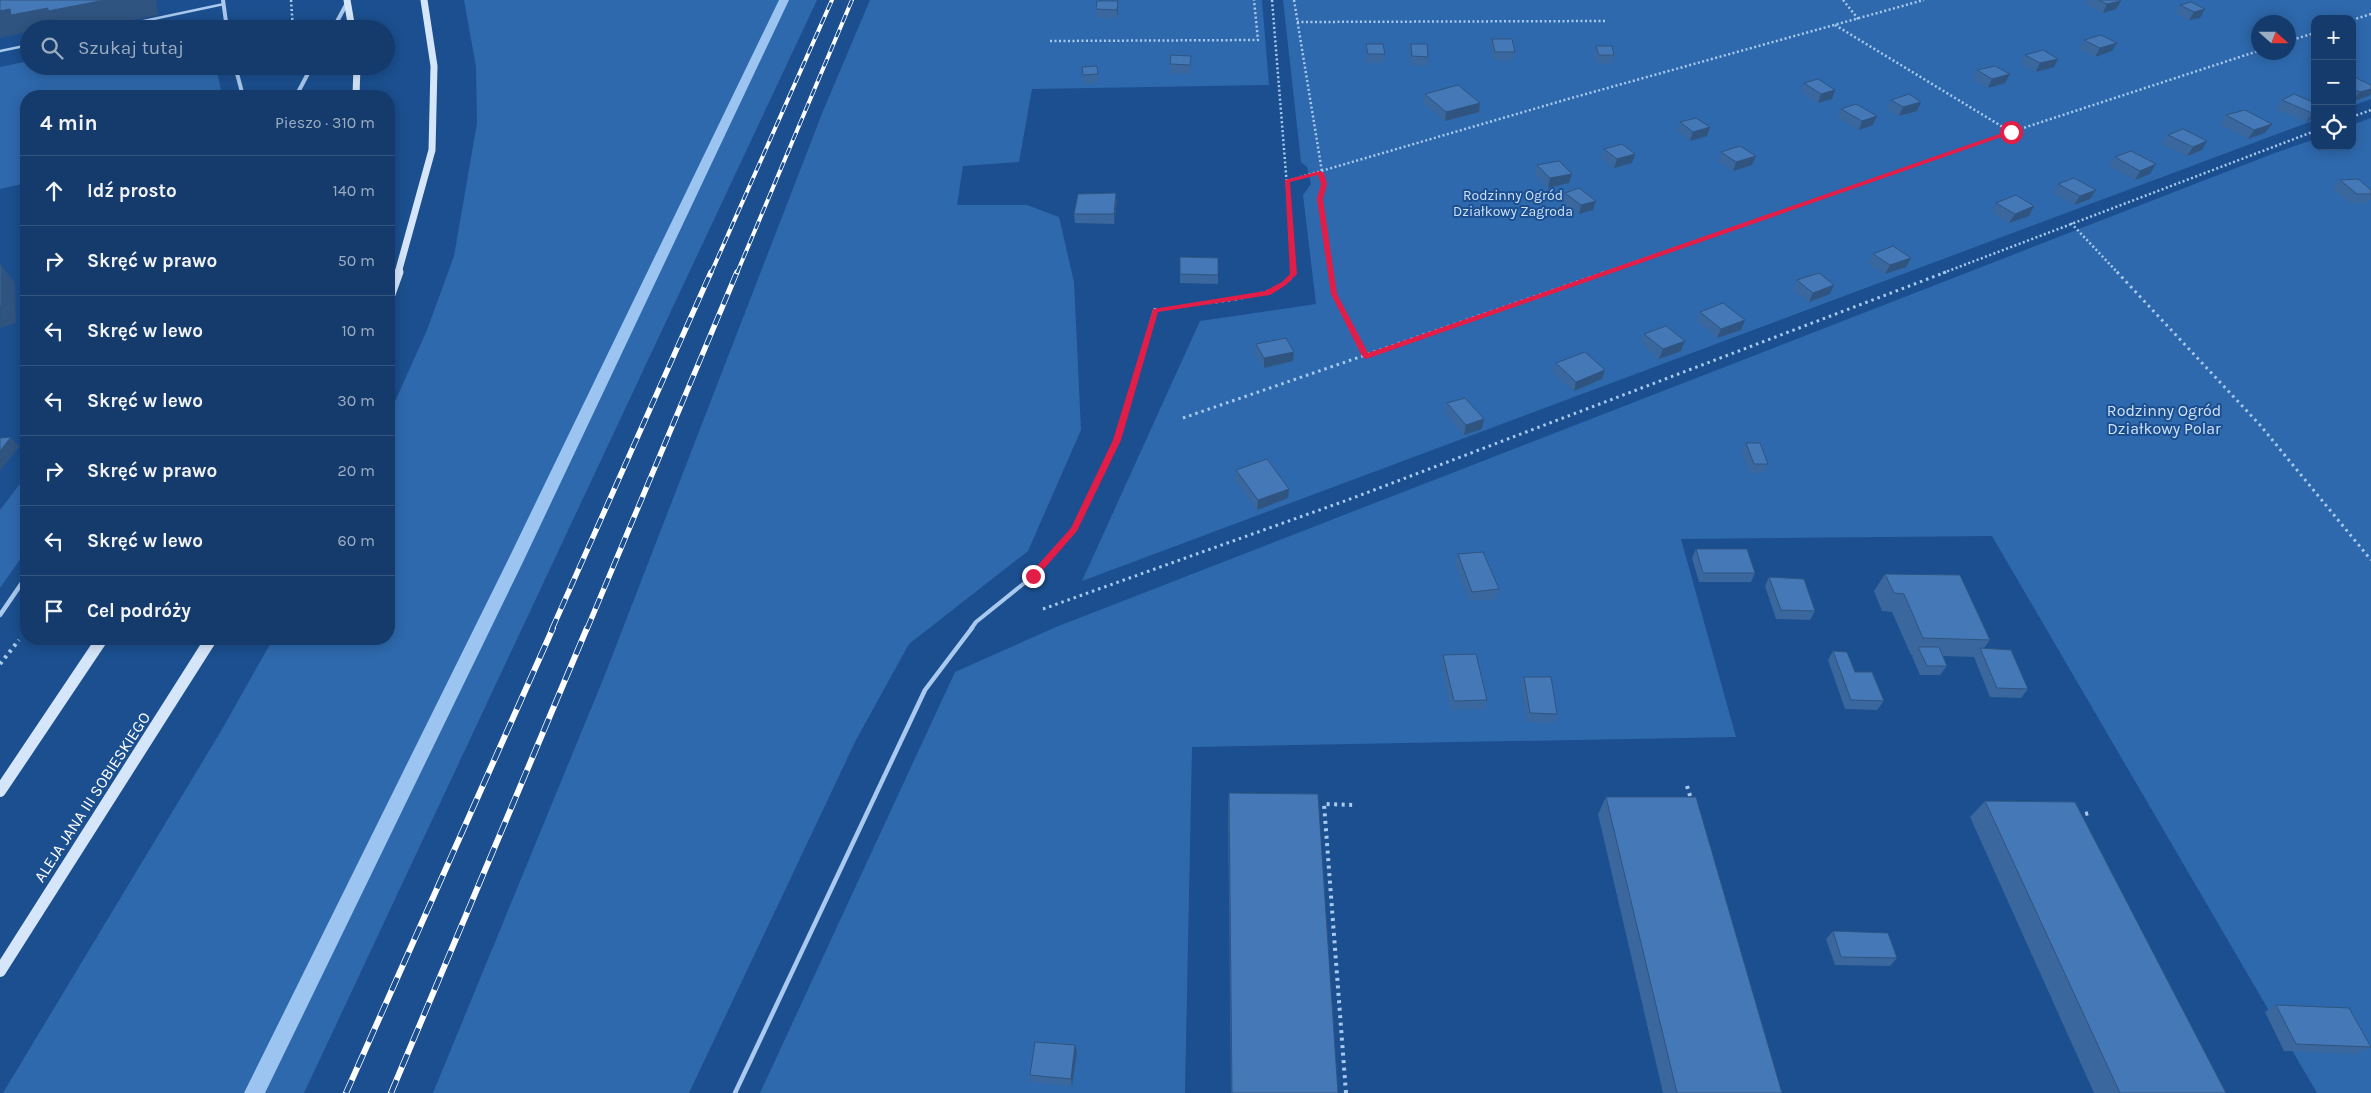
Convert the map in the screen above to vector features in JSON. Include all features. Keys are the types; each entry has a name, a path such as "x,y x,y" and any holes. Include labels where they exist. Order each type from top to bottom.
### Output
{"main road":[{"path":"395,284 406,254 432,150 434,66 424,0"},
{"path":"347,1 350,20"},
{"path":"356,90 357,75"},
{"path":"0,791 98,645"},
{"name":"ALEJA JANA III SOBIESKIEGO","path":"0,971 207,645"}],"street":[{"path":"338,20 347,1"},
{"path":"223,2 226,20"},
{"path":"237,75 241,90"},
{"path":"299,90 307,75"},
{"path":"0,615 20,586"}],"lane":[{"path":"145,20 223,2"},
{"path":"0,51 20,47"},
{"path":"735,1093 925,690 976,622 1033,576 1074,529 1117,440 1155,310"}],"path":[{"path":"292,0 293,20"},
{"path":"1050,41 1258,40 1254,0"},
{"path":"1155,310 1267,293 1284,284 1294,274 1272,0"},
{"path":"1294,0 1320,173 1324,184 1320,199 1334,294 1366,356"},
{"path":"1843,0 1860,20"},
{"path":"1287,181 1320,173 1568,99 1834,25 1860,20 1924,0"},
{"path":"2356,19 2371,14"},
{"path":"1297,22 1606,21"},
{"path":"1834,25 2011,132"},
{"path":"2296,39 2311,34"},
{"path":"1183,418 2011,132 2251,53"},
{"path":"2356,116 2371,110"},
{"path":"1039,611 1353,498 2071,222 2311,132"},
{"path":"2071,222 2260,425 2371,560"},
{"path":"0,664 20,637"},
{"path":"1687,786 1693,805"},
{"path":"1346,1093 1324,804 1354,805"},
{"path":"2071,818 2089,813"}],"green space":[{"path":"464,0 817,0 304,1093 3,1093 221,731 270,645 395,645 395,402 427,330 454,256 477,123 476,67"},
{"path":"870,0 1262,0 1269,85 1032,89 1019,162 963,166 957,205 1027,205 1059,217 1074,282 1081,430 1028,551 909,644 856,740 689,1093 433,1093 604,677 823,111"},
{"name":"Rodzinny Ogród Działkowy Zagroda","path":"1283,0 2371,0 2371,99 2356,105 2356,15 2311,15 2311,121 1082,581 1200,321 1316,304 1303,195 1311,184 1307,167 1301,162"},
{"path":"20,63 20,75 218,75 221,90 20,90 20,184 0,189 0,67"},
{"name":"Rodzinny Ogród Działkowy Polar","path":"2371,118 2371,1093 2317,1093 1992,536 1681,539 1736,737 1192,747 1185,1093 760,1093 955,672 1056,627 2272,154 2311,140 2311,150 2356,150 2356,124"},
{"path":"20,484 20,560 0,588 0,510"}],"building":[{"path":"0,0 105,0 48,11 48,8 11,15 10,9 0,11"},
{"path":"2099,0 2119,0 2121,1 2107,4"},
{"path":"1097,1 1118,1 1117,10 1096,9"},
{"path":"2191,2 2205,9 2194,12 2180,5"},
{"path":"2101,35 2117,43 2100,48 2084,40"},
{"path":"1492,39 1512,39 1515,52 1495,52"},
{"path":"1366,44 1383,44 1385,54 1368,54"},
{"path":"1411,44 1427,44 1428,57 1412,56"},
{"path":"1596,46 1612,46 1614,55 1599,55"},
{"path":"2043,50 2058,59 2040,63 2025,55"},
{"path":"1171,55 1191,56 1190,65 1170,64"},
{"path":"1097,66 1098,74 1083,75 1082,67"},
{"path":"1995,66 2010,74 1992,79 1977,70"},
{"path":"2356,78 2371,85 2371,89 2360,92 2356,90"},
{"path":"1818,79 1835,90 1821,94 1804,83"},
{"path":"1458,85 1480,103 1446,112 1425,94"},
{"path":"1909,94 1921,102 1903,107 1891,100"},
{"path":"2294,94 2311,101 2311,113 2282,100"},
{"path":"1856,104 1877,116 1862,121 1841,109"},
{"path":"2245,110 2272,124 2254,130 2226,115"},
{"path":"1696,118 1710,127 1693,132 1680,122"},
{"path":"2183,129 2207,141 2193,147 2168,135"},
{"path":"1622,144 1635,154 1617,159 1604,149"},
{"path":"1740,146 1756,156 1736,162 1721,152"},
{"path":"2131,151 2156,164 2140,171 2115,157"},
{"path":"1559,161 1572,174 1550,178 1537,165"},
{"path":"2074,178 2096,190 2080,196 2058,184"},
{"path":"2358,179 2371,190 2371,194 2357,194 2340,180"},
{"path":"1579,188 1596,201 1581,205 1565,193"},
{"path":"1116,193 1114,214 1074,214 1078,194"},
{"path":"2016,195 2034,206 2015,214 1996,203"},
{"path":"1893,246 1911,258 1890,265 1873,254"},
{"path":"1180,257 1218,258 1218,275 1180,274"},
{"path":"0,265 1,305 0,306"},
{"path":"1819,273 1834,285 1813,293 1797,280"},
{"path":"1723,303 1745,320 1721,329 1700,312"},
{"path":"1666,326 1685,341 1663,349 1644,334"},
{"path":"1286,338 1294,352 1264,358 1256,344"},
{"path":"1585,352 1605,370 1576,382 1556,363"},
{"path":"1465,398 1484,419 1466,425 1447,403"},
{"path":"11,437 0,451 0,438"},
{"path":"1746,443 1760,443 1768,464 1754,464"},
{"path":"1267,459 1289,489 1258,500 1236,470"},
{"path":"1696,549 1747,549 1755,573 1703,573"},
{"path":"1483,552 1499,589 1472,592 1458,554"},
{"path":"1885,574 1960,575 1990,640 1923,638 1904,594 1894,593"},
{"path":"1769,577 1804,579 1815,611 1781,610"},
{"path":"1918,647 1939,647 1947,666 1927,666"},
{"path":"1980,648 2011,650 2028,689 1997,688"},
{"path":"1833,651 1847,652 1855,672 1872,672 1884,701 1851,700"},
{"path":"1476,654 1487,700 1454,701 1443,655"},
{"path":"1524,677 1551,677 1557,714 1530,713"},
{"path":"1229,793 1318,794 1338,1093 1232,1093"},
{"path":"1606,797 1696,797 1782,1093 1677,1093"},
{"path":"1985,801 2075,802 2226,1093 2120,1093"},
{"path":"1833,931 1888,933 1897,958 1841,957"},
{"path":"2276,1005 2349,1008 2371,1047 2296,1044"},
{"path":"1035,1042 1075,1045 1071,1079 1030,1075"}],"waterway":[{"path":"254,1093 515,562 784,0"}],"railway":[{"path":"711,273 832,0"},
{"path":"737,273 852,0"},
{"path":"552,629 711,272"},
{"path":"587,629 737,272"},
{"path":"346,1093 553,628"},
{"path":"391,1093 587,628"}],"route":[{"path":"1033,576 1074,529 1117,440 1155,310 1267,293 1284,284 1294,274 1287,181 1320,173 1324,184 1320,199 1334,294 1366,356 2011,132"}]}
